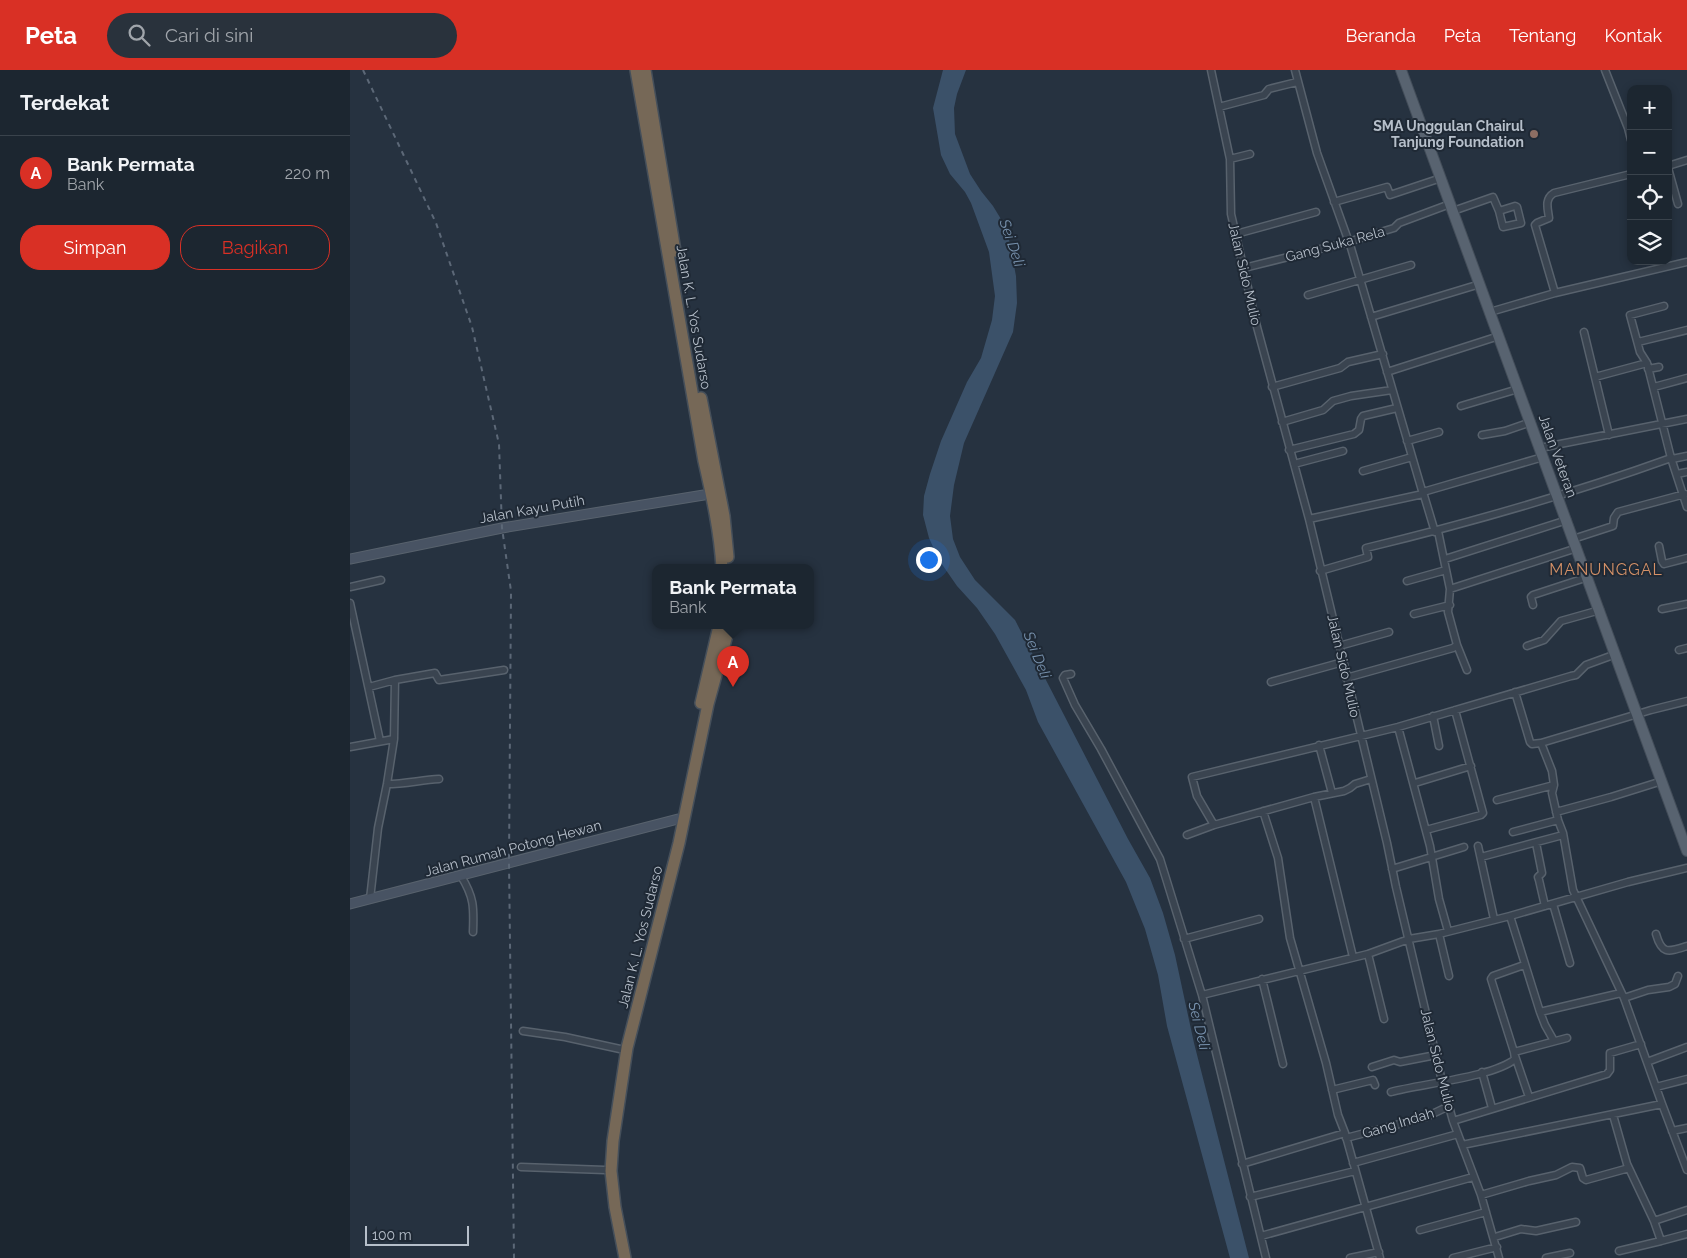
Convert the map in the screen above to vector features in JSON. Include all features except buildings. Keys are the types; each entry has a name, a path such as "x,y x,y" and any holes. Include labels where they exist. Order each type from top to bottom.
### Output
{"highway":[{"name":"Jalan K. L. Yos Sudarso","path":"636,70 704,461 716,493 722,564"},
{"name":"Jalan K. L. Yos Sudarso","path":"645,70 677,270 716,493 727,538 729,564"},
{"name":"Jalan K. L. Yos Sudarso","path":"618,1258 608,1207 605,1170 607,1140 620,1049 681,819 701,702 718,629"},
{"name":"Jalan K. L. Yos Sudarso","path":"625,1258 613,1192 612,1171 614,1133 627,1048 708,704 728,629"}],"main road":[{"name":"Jalan Veteran","path":"1401,70 1687,851"}],"street":[{"name":"Jalan Sido Mulio","path":"1211,70 1230,159 1231,214 1272,387 1309,519 1442,1081 1453,1120 1481,1195 1499,1258"},
{"path":"1295,70 1317,153 1360,280 1383,354 1397,408 1445,559 1450,589 1448,612 1467,670"},
{"path":"1605,70 1628,130"},
{"path":"1219,107 1264,95 1270,89 1297,82"},
{"path":"1230,159 1250,154"},
{"path":"1672,166 1687,160"},
{"path":"1555,293 1535,225 1549,218 1547,201 1549,196 1554,193 1627,175"},
{"path":"1670,175 1678,204"},
{"path":"1334,202 1387,187 1390,195 1441,178"},
{"name":"Gang Suka Rela","path":"1244,268 1348,242 1394,228 1399,223 1493,197 1499,212"},
{"path":"1236,234 1316,212"},
{"path":"1672,264 1687,262"},
{"path":"1308,295 1411,265"},
{"path":"1490,312 1659,265"},
{"path":"1371,318 1480,284"},
{"path":"1664,306 1630,315 1640,352 1654,387 1662,424 1676,474 1685,494 1687,507"},
{"path":"1638,342 1687,330"},
{"path":"1584,332 1609,435"},
{"path":"1388,372 1444,352 1499,336"},
{"path":"1272,387 1340,368 1348,362 1383,354"},
{"path":"1595,377 1647,366 1658,367"},
{"path":"1654,387 1687,378"},
{"path":"1461,406 1518,389"},
{"path":"1282,422 1323,410 1333,401 1392,390"},
{"path":"1289,450 1354,434 1359,430 1360,419 1363,416 1397,408"},
{"path":"1309,519 1423,493 1542,452 1687,418"},
{"path":"1482,435 1504,431 1531,422"},
{"path":"1408,442 1439,432"},
{"path":"1294,464 1344,451"},
{"path":"1320,571 1368,557 1366,548 1436,531 1687,456"},
{"path":"1363,471 1412,457"},
{"path":"1676,474 1687,472"},
{"name":"Jalan Kayu Putih","path":"350,559 502,528 716,493"},
{"path":"1450,589 1575,543 1613,526 1614,518 1618,512 1685,494"},
{"path":"1445,559 1567,520"},
{"path":"1659,546 1664,564 1687,558"},
{"path":"1407,580 1446,570"},
{"path":"1533,605 1531,597 1533,594 1588,577"},
{"path":"350,587 381,580"},
{"path":"350,604 353,628 369,687 380,741"},
{"path":"1414,614 1450,604"},
{"path":"1662,609 1687,604"},
{"path":"1527,646 1544,640 1561,621 1600,610"},
{"path":"1339,646 1389,632"},
{"path":"1346,678 1453,648 1457,644"},
{"path":"1680,650 1687,648"},
{"path":"1214,824 1197,796 1192,776 1398,727 1576,674 1586,665 1616,654"},
{"path":"1271,682 1343,662"},
{"path":"369,687 435,673 438,679 443,680 504,670"},
{"path":"1071,674 1064,676 1065,683 1075,704 1160,859 1202,995 1266,1258"},
{"path":"370,899 378,828 394,739 395,680"},
{"path":"1515,692 1532,744 1687,702"},
{"path":"1426,830 1481,815 1483,812 1455,710"},
{"path":"1433,716 1439,746"},
{"path":"1398,727 1415,783 1433,857 1439,899 1448,931"},
{"path":"350,747 394,739"},
{"path":"1541,743 1552,772 1554,785 1552,793 1563,836 1573,890 1623,995 1687,1170"},
{"path":"1319,745 1332,793"},
{"path":"1415,783 1471,766"},
{"path":"1187,835 1214,824 1263,810 1348,790 1355,784 1371,779"},
{"path":"387,784 438,780"},
{"path":"1556,812 1662,781"},
{"path":"1497,800 1554,785"},
{"path":"1314,797 1353,957"},
{"path":"1263,810 1278,858 1290,938 1380,1255 1350,1258"},
{"name":"Jalan Rumah Potong Hewan","path":"350,904 681,819"},
{"path":"1513,832 1558,820"},
{"path":"1481,857 1563,836"},
{"path":"1536,843 1542,873 1538,877 1545,906"},
{"path":"1478,846 1494,919"},
{"path":"1392,869 1464,847"},
{"path":"1202,995 1368,954 1409,939 1439,934 1510,916 1628,882 1687,868"},
{"path":"461,876 469,888 474,906 473,932"},
{"path":"1553,904 1570,963"},
{"path":"1510,916 1524,966 1540,1012 1554,1041"},
{"path":"1184,939 1259,919"},
{"path":"1439,934 1449,976"},
{"path":"1656,934 1660,946 1663,948 1676,949 1687,946"},
{"path":"1368,954 1384,1019"},
{"path":"1524,966 1493,976 1491,979 1529,1097"},
{"path":"1540,1012 1669,987 1675,984 1678,976"},
{"path":"1262,979 1283,1064"},
{"path":"523,1031 565,1037 620,1049"},
{"path":"1515,1054 1567,1038"},
{"path":"1453,1120 1607,1074 1610,1070 1610,1054 1641,1044"},
{"path":"1647,1062 1687,1047"},
{"path":"1391,1092 1482,1072 1510,1063 1515,1059 1515,1054"},
{"path":"1372,1067 1394,1060 1400,1062 1436,1055"},
{"path":"1482,1072 1492,1108"},
{"path":"1656,1087 1687,1079"},
{"path":"1332,1090 1373,1080 1376,1084"},
{"path":"1462,1145 1662,1104"},
{"name":"Gang Indah","path":"1242,1164 1345,1136 1426,1117 1449,1106"},
{"path":"1613,1115 1629,1168 1654,1221 1661,1241"},
{"path":"1672,1131 1687,1128"},
{"path":"1353,1163 1458,1134"},
{"path":"522,1167 605,1170"},
{"path":"1481,1195 1556,1175 1572,1167 1580,1168 1583,1178 1586,1180 1629,1168"},
{"path":"1250,1197 1355,1171"},
{"path":"1261,1236 1474,1176"},
{"path":"1654,1221 1687,1210"},
{"path":"1420,1230 1486,1212"},
{"path":"1494,1238 1521,1229 1536,1231 1576,1222"},
{"path":"1619,1251 1687,1234"},
{"path":"1453,1258 1497,1247"},
{"path":"1546,1258 1570,1253"}],"water":[{"path":"943,70 966,70 954,108 955,134 970,174 1007,229 1016,276 1017,303 1013,332 964,443 954,485 950,516 953,539 960,557 975,580 1015,620 1150,878 1163,913 1175,955 1194,1043 1249,1258 1230,1258 1167,1026 1158,975 1145,929 1126,882 1038,722 1026,690 995,634 939,560 929,538 923,515 924,496 930,474 941,441 967,382 981,358 992,320 995,296 989,252 971,203 965,192 950,174 941,155 933,108"}],"railway":[{"path":"363,70 436,223 472,327 499,444 502,528 511,591 509,863 514,1258"}],"place":[{"name":"SMA Unggulan Chairul Tanjung Foundation","path":"1534,134"},
{"name":"Bank Permata","path":"733,687"}],"district":[{"name":"MANUNGGAL","path":"1606,569"}],"water label":[{"name":"Sei Deli","path":"1012,243"},
{"name":"Sei Deli","path":"1037,655"},
{"name":"Sei Deli","path":"1199,1026"}]}
